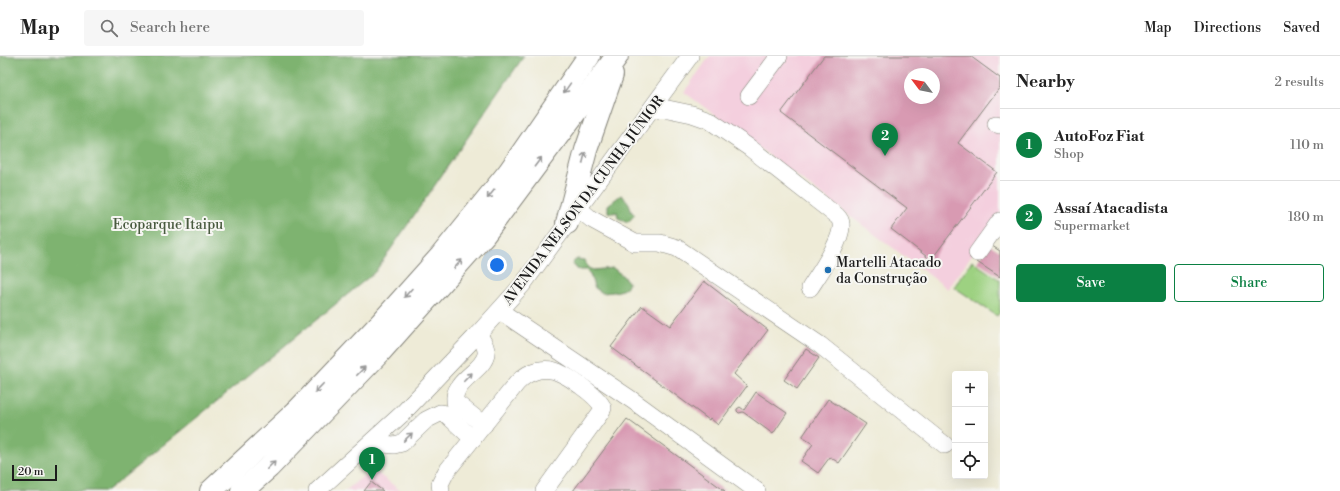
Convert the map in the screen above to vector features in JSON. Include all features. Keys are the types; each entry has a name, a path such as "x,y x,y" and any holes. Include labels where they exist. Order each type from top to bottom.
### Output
{"highway":[{"path":"211,491 303,404 381,323 441,256 509,172 589,56"},
{"path":"573,215 586,150 618,56"},
{"path":"242,491 269,467 380,352 484,235 618,56"}],"street":[{"name":"AVENIDA NELSON DA CUNHA JÚNIOR","path":"317,491 335,483 500,311 523,284 690,56"},
{"path":"749,96 779,56"},
{"path":"652,109 668,109 709,120 750,148 837,216 841,222 841,230 831,255 810,288"},
{"path":"573,215 591,219 635,243 660,243 677,248 820,345 945,445"},
{"path":"977,253 1000,221"},
{"path":"500,311 632,400 757,491"},
{"path":"372,443 394,445 402,443 426,420 450,408 459,386 484,361 486,354 485,346 478,334"},
{"path":"440,491 440,484 446,472 517,383 531,372 546,369 561,373 585,389 601,403 603,408 544,491"},
{"path":"450,408 484,425"},
{"path":"450,408 473,439"}],"shaded area":[{"path":"710,56 1000,56 1000,214 948,289 684,92"},
{"path":"372,469 401,491 345,491"}],"green space":[{"name":"Ecoparque Itaipu","path":"0,56 524,56 375,272 107,491 0,491"},
{"path":"621,195 628,202 631,211 635,215 628,222 618,218 617,212 608,212 608,205"},
{"path":"577,259 584,260 588,268 593,270 613,268 629,283 624,289 602,293 594,287 590,274 586,270 578,270 572,263"},
{"path":"972,261 1000,280 1000,312 997,316 954,287"}],"building":[{"path":"824,56 970,56 1000,78 1000,87 958,143 997,172 931,260 891,229 907,208 781,113"},
{"path":"989,244 1000,251 1000,277 977,262"},
{"path":"704,281 768,330 734,374 747,386 718,425 710,418 709,420 611,347 642,306 670,326"},
{"path":"806,349 819,358 797,389 784,380"},
{"path":"756,392 787,413 773,434 743,412 739,413 737,411 740,407 744,410"},
{"path":"828,399 866,424 839,463 830,457 818,473 801,461 813,444 802,437"},
{"path":"627,419 725,491 573,491"},
{"path":"371,482 383,491 364,491"}],"place":[{"name":"Assaí Atacadista","path":"885,156"},
{"name":"Martelli Atacado da Construção","path":"828,270"},
{"name":"AutoFoz Fiat","path":"372,480"}]}
